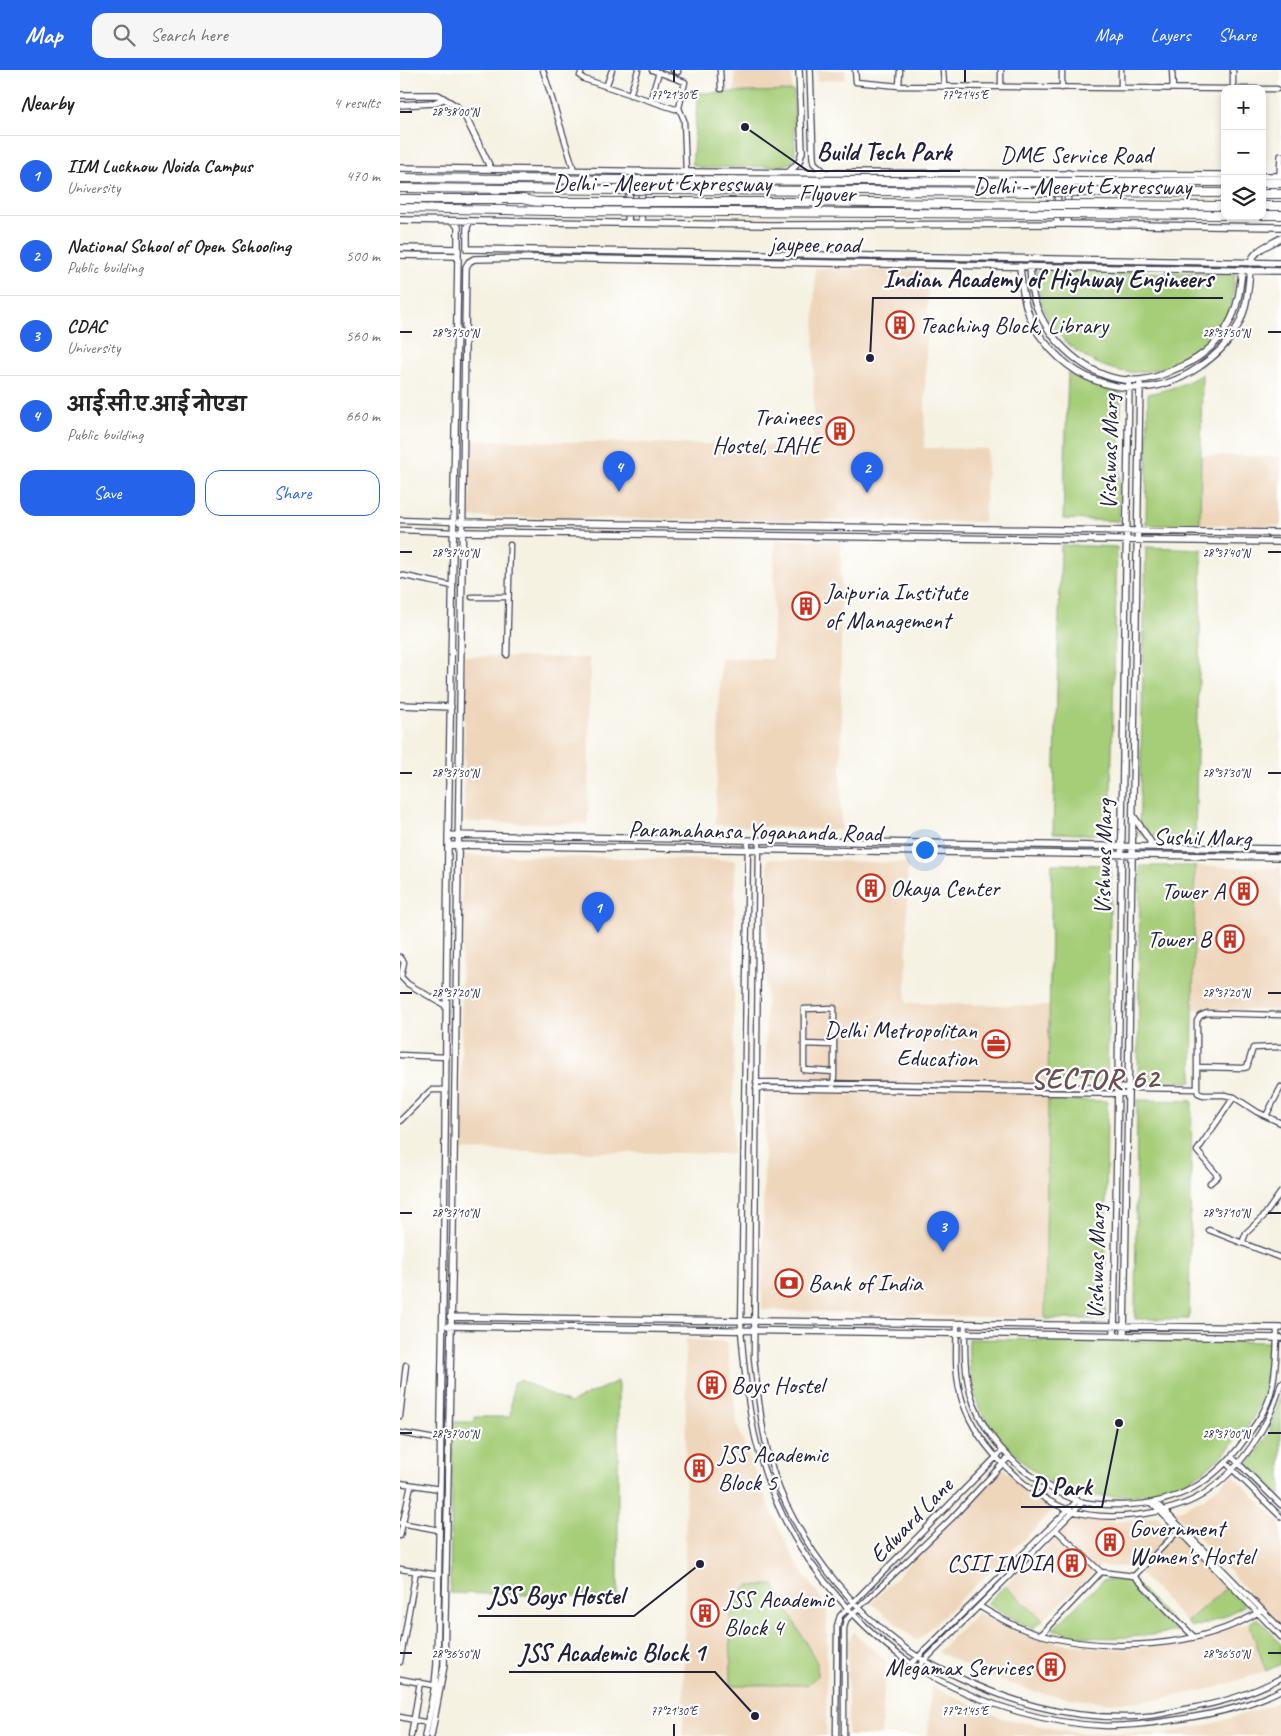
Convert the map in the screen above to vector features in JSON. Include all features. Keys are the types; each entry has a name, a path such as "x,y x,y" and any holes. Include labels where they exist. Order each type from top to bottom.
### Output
{"highway":[{"path":"400,178 1221,182"},
{"path":"1266,182 1281,178"},
{"name":"Delhi - Meerut Expressway","path":"400,188 1221,193"},
{"path":"1266,194 1281,194"},
{"name":"Delhi - Meerut Expressway","path":"400,199 523,199 536,202 1221,206"},
{"path":"1266,206 1281,206"},
{"name":"Flyover","path":"400,208 561,211 1221,215"},
{"path":"1266,215 1281,215"}],"street":[{"path":"543,70 574,170"},
{"path":"582,70 581,77 630,95 675,109 678,108"},
{"path":"606,86 612,70"},
{"path":"630,95 638,70"},
{"path":"652,70 685,82 678,108 684,120 686,172"},
{"path":"672,70 678,72 678,70"},
{"path":"720,70 721,89"},
{"path":"789,172 799,162 802,152 799,70"},
{"path":"810,70 813,158 814,163 824,172"},
{"path":"855,70 856,82 900,86 1221,89"},
{"path":"900,70 900,86"},
{"path":"943,70 944,86"},
{"path":"1001,70 1001,87"},
{"path":"1062,70 1062,88"},
{"path":"1121,70 1121,88"},
{"path":"1172,70 1173,88"},
{"path":"1233,70 1233,85"},
{"path":"650,101 659,72"},
{"path":"1266,89 1277,89"},
{"path":"400,95 438,95 456,106 466,118 491,169 400,168"},
{"path":"400,105 434,103 443,99"},
{"path":"1266,176 1281,178 1281,156"},
{"name":"DME Service Road","path":"491,169 1221,175"},
{"path":"628,171 630,177 628,223"},
{"path":"642,171 642,223"},
{"path":"1057,224 1058,173"},
{"path":"1067,224 1068,173"},
{"path":"400,220 1281,227"},
{"path":"432,1736 438,1686 448,834 458,253 458,227 453,221"},
{"path":"470,221 467,227 467,249 1281,263"},
{"path":"1250,263 1254,254 1259,249 1281,238"},
{"path":"400,248 458,253"},
{"path":"552,251 552,258"},
{"path":"400,255 458,253"},
{"path":"891,257 891,264"},
{"name":"jaypee road","path":"462,522 466,267 468,262 474,259 552,258 1281,271"},
{"path":"1140,261 1140,268"},
{"path":"1020,266 1022,296 1030,318 1043,340 1060,359 1082,375 1107,384 1140,389 1157,387 1187,376 1210,360 1225,346 1237,328 1244,312 1248,295 1250,270"},
{"path":"1030,266 1031,286 1036,306 1046,327 1062,346 1078,360 1096,371 1117,378 1140,380 1161,375 1184,366 1204,353 1217,341 1228,327 1234,312 1239,296 1242,270"},
{"name":"Vishwas Marg","path":"1114,1336 1129,379"},
{"name":"Vishwas Marg","path":"1124,1336 1140,380"},
{"path":"400,520 1281,533"},
{"path":"425,1736 444,1666 452,1317 462,522"},
{"path":"400,530 1281,542"},
{"path":"507,655 510,545"},
{"path":"400,575 453,586"},
{"path":"472,597 508,597"},
{"path":"400,705 451,708"},
{"path":"1133,815 1154,847"},
{"name":"Paramahansa Yogananda Road","path":"448,834 1122,847"},
{"path":"748,840 741,1330 745,1386 752,1428 764,1472 776,1503 792,1534 823,1580 848,1609 850,1616 935,1678 971,1695 1019,1712 1064,1722 1106,1726 1146,1724 1204,1716 1264,1699 1281,1690"},
{"path":"759,840 754,1357 762,1430 773,1470 786,1504 802,1531 832,1578 872,1620 906,1649 940,1669 1022,1704 1065,1713 1107,1717 1146,1716 1203,1706 1260,1689 1281,1678"},
{"name":"Paramahansa Yogananda Road","path":"448,845 1122,855"},
{"name":"Sushil Marg","path":"1122,847 1281,849"},
{"name":"Sushil Marg","path":"1122,855 1281,857"},
{"path":"400,957 404,962 401,978 446,1006 456,1006"},
{"path":"833,1090 834,1083 834,1072 834,1044 834,1008 804,1009 804,1070 834,1072"},
{"path":"1281,1015 1207,1014 1200,1016 1198,1021 1197,1067 1198,1093 1234,1097 1257,1112 1281,1123"},
{"path":"804,1044 834,1044"},
{"path":"1197,1067 1243,1068 1247,1067 1253,1048 1281,1047"},
{"path":"400,1055 446,1058"},
{"path":"756,1082 1197,1089"},
{"path":"923,1084 923,1091"},
{"path":"994,1085 994,1092"},
{"path":"1039,1086 1039,1093"},
{"path":"1266,1116 1281,1087"},
{"path":"756,1088 1128,1094"},
{"path":"400,1121 430,1090 446,1090"},
{"path":"1210,1183 1218,1176 1197,1151 1234,1097"},
{"path":"1242,1243 1246,1232 1264,1216 1281,1192"},
{"path":"1209,1230 1281,1258"},
{"path":"443,1317 1279,1328 1279,1338 1269,1397 1262,1413 1226,1463 1202,1484 1186,1492 1154,1502 1098,1505 1062,1494 1041,1482 1021,1469 1003,1450 981,1419 970,1394 967,1378 965,1324"},
{"path":"957,1324 956,1360 958,1381 963,1402 972,1423 1002,1464 1026,1485 1068,1509 1075,1511 1116,1516 1137,1515 1162,1511 1200,1496 1221,1481 1233,1469 1268,1417 1281,1383"},
{"path":"443,1326 1279,1338"},
{"path":"400,1416 406,1365"},
{"path":"400,1433 441,1440"},
{"name":"Edward Lane","path":"836,1736 837,1626 840,1616 1003,1450"},
{"name":"Edward Lane","path":"850,1616 950,1519 1009,1457"},
{"path":"1232,1457 1281,1505"},
{"path":"1226,1463 1281,1518"},
{"path":"400,1483 440,1489"},
{"path":"400,1536 401,1523 411,1485"},
{"path":"912,1663 1068,1509 1080,1501"},
{"path":"918,1667 1075,1511 1080,1501"},
{"path":"1154,1502 1260,1612 1281,1637"},
{"path":"1116,1505 1116,1516"},
{"path":"1162,1511 1178,1531 1260,1612 1281,1629"},
{"path":"401,1523 439,1530"},
{"path":"1056,1530 1101,1572 1134,1576 1194,1637"},
{"path":"1134,1576 1178,1531"},
{"path":"400,1569 439,1575"},
{"path":"400,1662 416,1572"},
{"path":"1041,1635 1101,1572"},
{"path":"988,1588 992,1593"},
{"path":"979,1606 1005,1622 1041,1635 1078,1643 1137,1646 1194,1637 1230,1626 1260,1612"},
{"path":"844,1736 844,1629 850,1616"},
{"path":"400,1678 438,1686"},
{"path":"411,1736 420,1682"},
{"path":"400,1717 428,1723"}],"shaded area":[{"path":"735,70 792,70 792,94 735,95"},
{"path":"817,70 845,70 846,79 817,81"},
{"path":"815,268 928,271 924,448 988,449 984,522 470,517 471,440 813,446"},
{"path":"1201,455 1281,457 1281,526 1200,525"},
{"path":"775,540 841,541 841,830 715,825 721,659 772,659"},
{"path":"465,656 590,658 588,824 464,822"},
{"path":"462,855 735,860 733,1154 461,1150"},
{"path":"768,859 908,863 906,1003 1049,1006 1045,1319 762,1310"},
{"path":"1195,866 1281,868 1281,1010 1193,1009"},
{"path":"686,1339 726,1342 738,1428 765,1497 793,1557 827,1607 826,1736 683,1736"},
{"path":"1003,1468 1038,1501 1055,1509 917,1641 871,1603"},
{"path":"1233,1475 1281,1524 1281,1628 1175,1512 1204,1498"},
{"path":"1157,1516 1227,1587 1186,1622 1134,1567 1100,1566 1043,1620 1005,1586 1076,1519 1115,1522"},
{"path":"977,1613 1024,1634 1058,1643 1113,1649 1156,1647 1193,1640 1249,1623 1266,1671 1215,1688 1155,1700 1110,1703 1032,1691 990,1677 938,1652"},
{"path":"853,1632 886,1661 881,1736 848,1736 848,1642"},
{"path":"931,1686 1001,1718 1078,1733 1162,1734 1215,1723 1269,1706 1281,1700 1281,1736 928,1736"}],"green space":[{"path":"794,91 795,161 781,166 702,168 692,164 698,93"},
{"path":"1035,271 1235,274 1228,315 1208,344 1192,356 1175,364 1156,370 1127,372 1097,363 1070,346 1063,339 1051,325 1044,310"},
{"path":"1068,372 1081,381 1121,393 1119,521 1063,519"},
{"path":"1202,374 1200,525 1146,525 1148,394 1176,387"},
{"path":"1061,545 1117,547 1110,835 1053,833"},
{"path":"1146,547 1202,549 1195,837 1139,835"},
{"path":"1052,864 1111,865 1107,1082 1048,1081"},
{"path":"1140,866 1195,866 1192,1082 1138,1081"},
{"path":"1048,1100 1107,1101 1105,1319 1045,1319"},
{"path":"1137,1100 1192,1101 1189,1319 1135,1319"},
{"path":"969,1339 1272,1342 1266,1384 1258,1409 1239,1437 1211,1466 1197,1476 1167,1489 1133,1496 1087,1496 1064,1489 1036,1473 993,1431 980,1408 973,1390 969,1359"},
{"path":"520,1380 569,1403 618,1381 618,1597 450,1593 453,1422 475,1422 475,1417 510,1417 513,1383"},
{"path":"1281,1392 1281,1505 1245,1468 1269,1434"},
{"path":"1103,1580 1134,1581 1180,1631 1141,1636 1101,1638 1072,1635 1053,1629"},
{"path":"774,1585 817,1663 817,1676 807,1685 731,1685 730,1616 736,1599 747,1586"},
{"path":"1005,1586 1043,1620 1033,1629 987,1603"},
{"path":"1227,1587 1245,1605 1222,1618 1192,1628 1186,1622"},
{"path":"1258,1618 1281,1644 1281,1664 1266,1671 1249,1623"}],"place":[{"name":"Build Tech Park","path":"745,127"},
{"name":"Teaching Block, Library","path":"900,325"},
{"name":"Indian Academy of Highway Engineers","path":"870,358"},
{"name":"Trainees Hostel, IAHE","path":"840,431"},
{"name":"आई.सी.ए.आई नोएडा","path":"619,492"},
{"name":"National School of Open Schooling","path":"867,493"},
{"name":"Jaipuria Institute of Management","path":"806,606"},
{"name":"Okaya Center","path":"871,888"},
{"name":"Tower A","path":"1244,891"},
{"name":"IIM Lucknow Noida Campus","path":"598,933"},
{"name":"Tower B","path":"1230,939"},
{"name":"Delhi Metropolitan Education","path":"996,1044"},
{"name":"CDAC","path":"943,1252"},
{"name":"Bank of India","path":"789,1283"},
{"name":"Boys Hostel","path":"712,1385"},
{"name":"D Park","path":"1119,1423"},
{"name":"JSS Academic Block 5","path":"699,1468"},
{"name":"Government Women's Hostel","path":"1110,1542"},
{"name":"CSII INDIA","path":"1072,1563"},
{"name":"JSS Boys Hostel","path":"700,1564"},
{"name":"JSS Academic Block 4","path":"705,1613"},
{"name":"Megamax Services","path":"1051,1667"},
{"name":"JSS Academic Block 1","path":"755,1716"}],"district":[{"name":"SECTOR 62","path":"1095,1078"}]}
